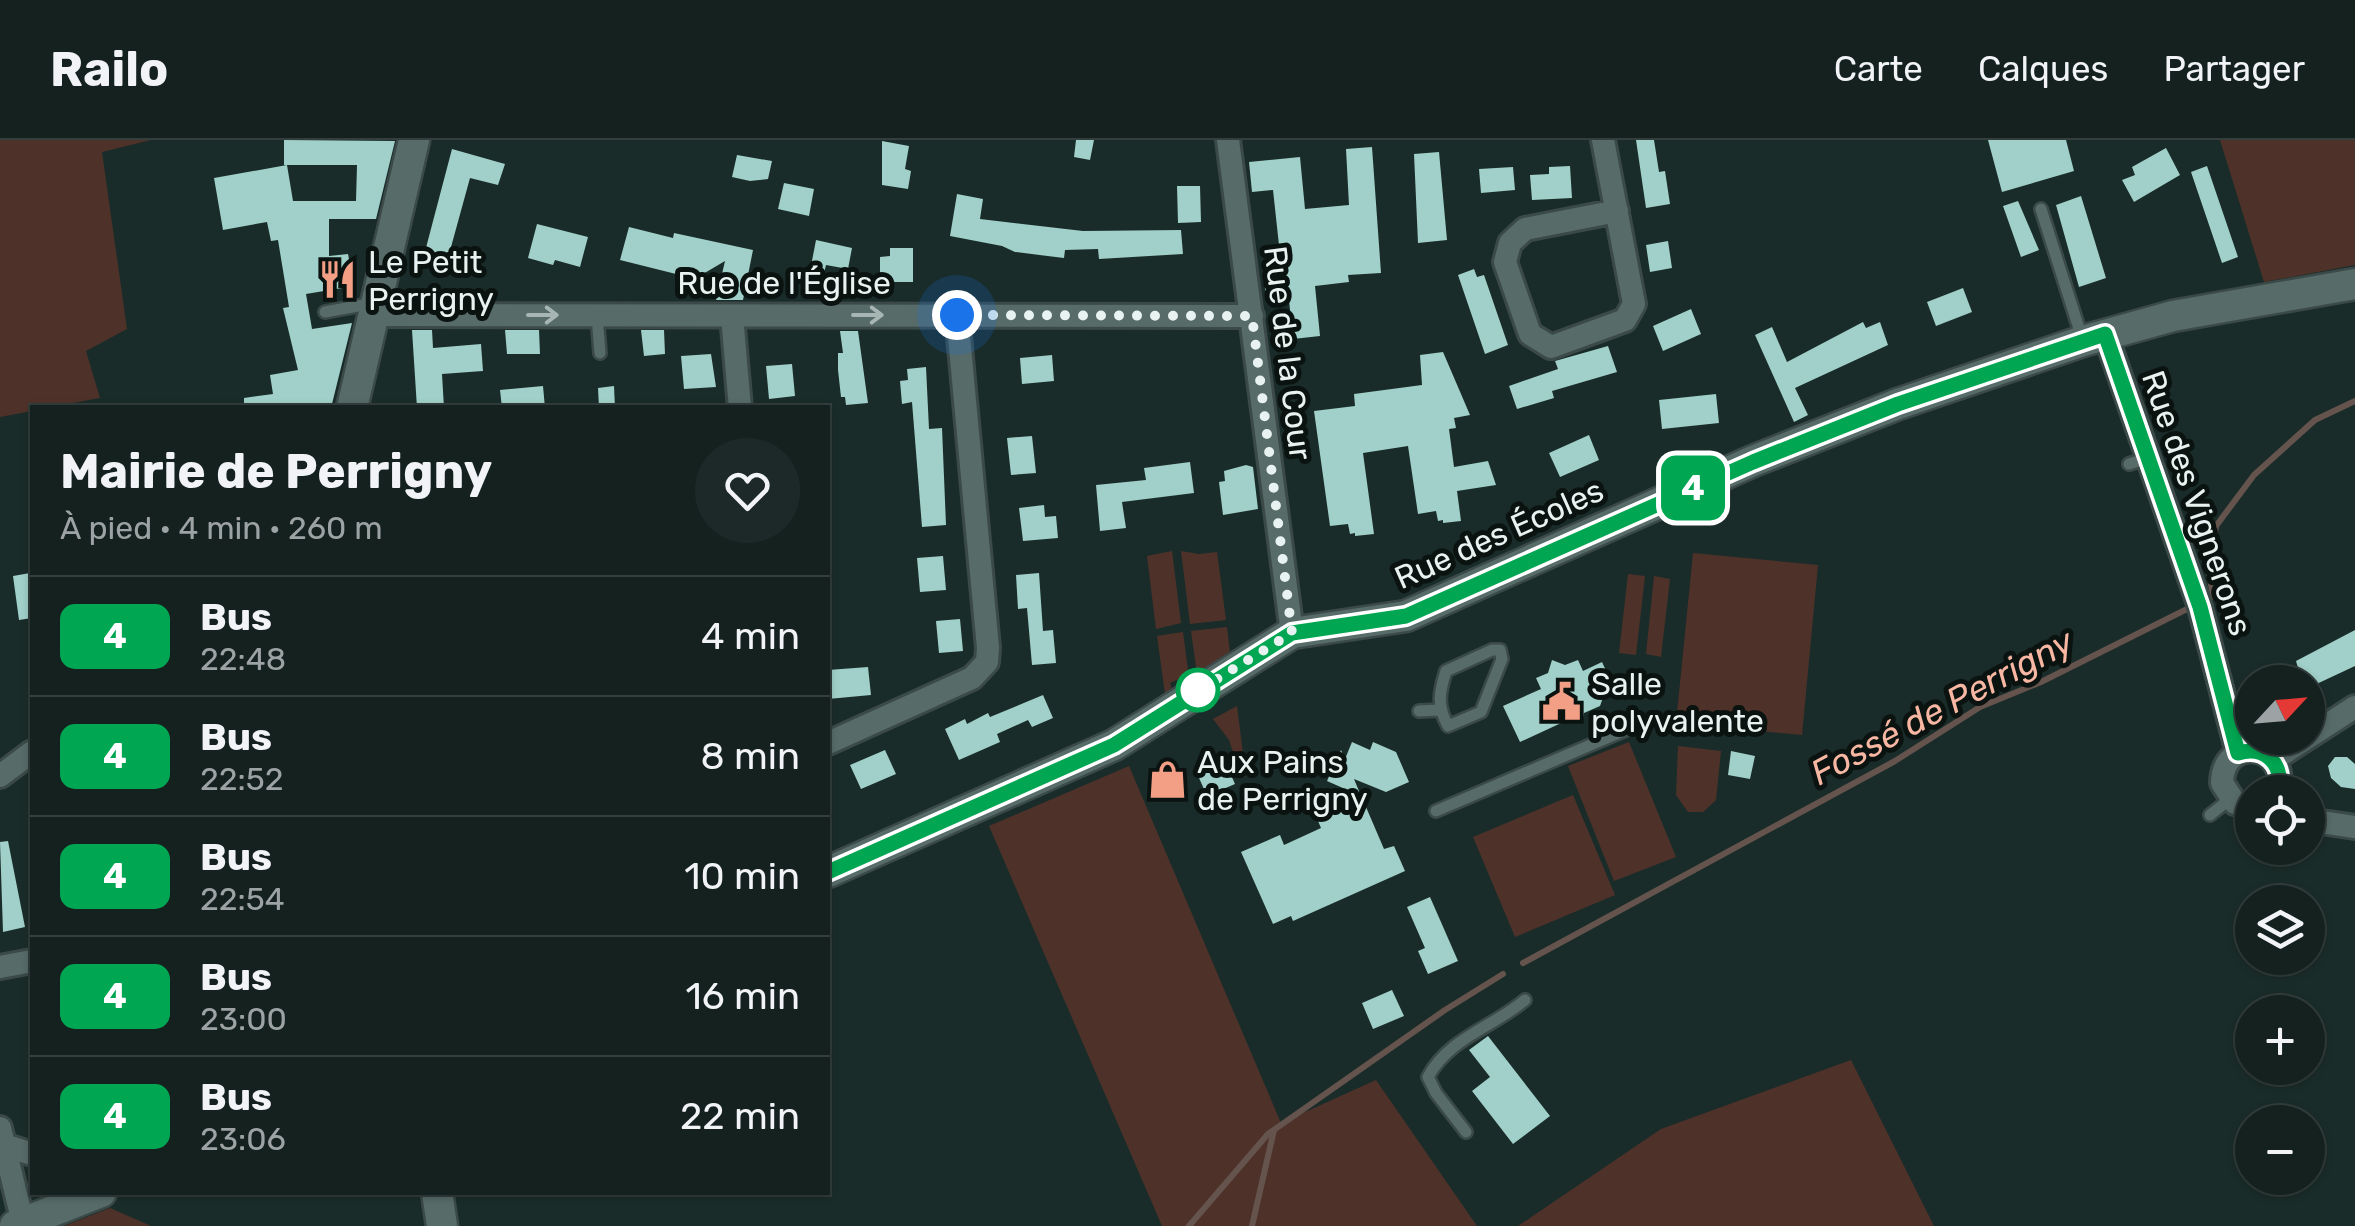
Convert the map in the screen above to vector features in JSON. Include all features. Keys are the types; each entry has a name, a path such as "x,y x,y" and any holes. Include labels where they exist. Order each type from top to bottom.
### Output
{"main road":[{"path":"353,405 414,140"},
{"name":"Rue des Écoles","path":"830,871 1114,745 1292,633 1406,616 1753,462 1898,404 2094,337 2173,316 2355,284"},
{"path":"19,1225 94,1195"},
{"path":"437,1195 442,1226"}],"street":[{"name":"Rue de la Cour","path":"1228,140 1292,633"},
{"path":"1604,140 1634,304 1625,320 1552,347 1530,334 1505,262 1510,243 1525,230 1616,211"},
{"name":"Rue de l'Église","path":"377,309 597,316 1252,316"},
{"path":"830,742 972,678 987,662 957,315"},
{"path":"732,316 740,405"},
{"name":"Rue des Vignerons","path":"2094,337 2139,461 2198,601 2235,742"},
{"path":"2273,760 2355,706"},
{"path":"0,776 30,754"},
{"path":"2235,802 2222,783 2222,774 2236,755"},
{"path":"2264,755 2273,760 2280,775"},
{"path":"2325,823 2355,827"},
{"path":"0,967 30,961"},
{"path":"2,1137 30,1153"},
{"path":"2,1137 19,1225"}],"lane":[{"path":"2041,209 2094,337"},
{"path":"325,312 377,309"},
{"path":"597,316 600,354"},
{"path":"1500,650 1502,659 1481,712 1448,726 1439,710 1446,671 1500,650"},
{"path":"1419,711 1439,710"},
{"path":"1436,811 1642,723"},
{"path":"2210,815 2230,799"},
{"path":"1466,1132 1428,1077 1436,1062 1479,1027 1524,1000"}],"shaded area":[{"path":"0,140 151,140 102,152 127,329 86,351 100,398 62,405 30,405 30,411 0,417"},
{"path":"2220,140 2355,140 2355,265 2264,282"},
{"path":"1172,551 1181,623 1156,629 1147,556"},
{"path":"1181,551 1217,552 1226,620 1190,624"},
{"path":"1693,553 1818,565 1802,735 1676,723"},
{"path":"1628,574 1645,576 1636,655 1619,653"},
{"path":"1654,576 1670,579 1661,657 1646,654"},
{"path":"1227,627 1230,653 1197,674 1191,631"},
{"path":"1183,632 1189,678 1170,683 1172,690 1165,694 1157,636"},
{"path":"1237,706 1246,777 1241,776 1229,740 1213,719"},
{"path":"1629,742 1676,857 1614,881 1568,766"},
{"path":"1678,746 1721,751 1716,800 1703,812 1688,812 1676,795"},
{"path":"1129,766 1281,1123 1376,1080 1477,1226 1162,1226 989,826"},
{"path":"1573,795 1615,895 1515,937 1473,837"},
{"path":"1851,1060 1934,1226 1518,1226 1661,1129"},
{"path":"110,1208 151,1226 64,1226"}],"building":[{"path":"284,140 395,141 376,219 329,219 329,256 348,254 354,286 306,294 312,329 352,323 332,405 244,405 244,398 273,394 270,375 298,370 283,308 289,307 278,240 271,241 267,222 223,230 214,178 284,165","holes":["287,165 357,165 356,201 293,201"]},
{"path":"1076,140 1094,140 1090,160 1074,157"},
{"path":"1636,140 1654,140 1659,172 1665,171 1670,204 1646,208"},
{"path":"1988,140 2066,140 2074,171 2002,192"},
{"path":"882,141 909,146 905,169 911,171 908,189 882,185"},
{"path":"1372,147 1381,273 1348,275 1349,282 1315,286 1320,336 1293,339 1289,300 1269,305 1264,284 1283,282 1273,190 1252,192 1249,162 1300,157 1305,209 1349,205 1346,149"},
{"path":"2166,148 2180,175 2134,202 2122,180 2135,175 2132,167"},
{"path":"452,149 505,164 498,185 470,178 445,269 422,263"},
{"path":"1439,152 1447,240 1418,243 1414,154"},
{"path":"737,155 772,161 768,179 732,177"},
{"path":"1570,166 1572,198 1532,200 1530,175 1549,174 1549,167"},
{"path":"2207,166 2238,257 2222,263 2191,172"},
{"path":"1513,167 1515,190 1481,193 1479,169"},
{"path":"784,183 814,189 809,216 778,209"},
{"path":"1177,186 1200,186 1201,222 1178,223"},
{"path":"957,194 983,199 980,219 1083,231 1181,230 1183,254 1099,259 1098,249 1065,250 1064,258 1015,252 950,236"},
{"path":"2081,196 2106,278 2079,287 2056,205"},
{"path":"2018,201 2039,250 2021,257 2003,206"},
{"path":"537,224 588,237 580,267 528,258"},
{"path":"629,227 753,250 743,300 716,300 725,261 681,287 684,276 620,260"},
{"path":"816,240 852,248 848,269 826,265 819,294 806,292"},
{"path":"1668,241 1672,268 1650,272 1646,245"},
{"path":"890,248 913,248 913,282 880,282 880,257 890,256"},
{"path":"1474,269 1477,277 1484,275 1508,345 1485,354 1458,275"},
{"path":"1963,288 1972,312 1936,326 1927,302"},
{"path":"1691,309 1701,334 1663,351 1653,326"},
{"path":"1863,322 1866,328 1880,322 1888,345 1795,388 1808,415 1794,422 1755,335 1772,327 1787,362"},
{"path":"412,330 432,330 433,348 481,344 483,371 442,374 444,405 417,405"},
{"path":"505,330 539,330 540,354 507,354"},
{"path":"641,330 664,330 665,354 644,356"},
{"path":"840,331 858,331 868,403 846,405 845,397 841,397"},
{"path":"1608,346 1617,372 1552,391 1554,398 1517,409 1509,386 1558,369 1555,361"},
{"path":"1443,352 1470,415 1454,418 1456,428 1449,429 1454,467 1488,461 1496,485 1457,491 1461,521 1443,523 1438,521 1436,511 1418,514 1408,446 1363,453 1374,534 1355,536 1350,534 1348,524 1330,526 1314,411 1355,406 1354,394 1422,385 1420,355"},
{"path":"711,354 716,387 684,389 681,356"},
{"path":"1052,355 1054,381 1022,384 1020,358"},
{"path":"792,364 795,396 769,399 766,366"},
{"path":"926,367 929,429 942,428 946,525 922,527 912,402 902,404 900,381 908,380 907,369"},
{"path":"543,386 545,405 502,405 500,390"},
{"path":"614,386 615,405 599,405 598,388"},
{"path":"1716,394 1719,423 1662,429 1659,400"},
{"path":"1589,435 1599,460 1560,477 1549,453"},
{"path":"1032,436 1036,473 1011,475 1007,438"},
{"path":"1190,462 1194,493 1122,502 1126,528 1100,531 1096,485 1146,480 1144,468"},
{"path":"1253,467 1258,509 1223,515 1219,482 1225,481 1224,471"},
{"path":"1044,505 1045,517 1056,516 1058,538 1023,541 1019,508"},
{"path":"943,556 946,590 920,592 917,558"},
{"path":"30,573 30,618 19,620 13,576"},
{"path":"1039,573 1043,631 1053,630 1056,663 1032,665 1027,608 1018,609 1016,575"},
{"path":"960,619 963,651 939,653 936,621"},
{"path":"2355,630 2355,666 2325,680 2325,665 2297,665 2296,661"},
{"name":"Salle polyvalente","path":"1552,660 1565,665 1578,660 1583,671 1602,662 1613,686 1606,689 1600,706 1584,713 1582,722 1572,718 1520,742 1503,706 1541,689 1536,678 1548,673"},
{"path":"868,667 871,695 830,699 830,670"},
{"path":"1043,695 1053,718 1032,727 1028,720 997,734 1000,742 959,760 945,729 965,719 967,724 988,713 990,717"},
{"path":"1352,742 1370,750 1373,742 1396,752 1409,782 1386,792 1354,779 1361,796 1327,781 1341,750 1345,759"},
{"path":"885,750 896,774 861,789 850,765"},
{"path":"1731,751 1755,756 1750,779 1728,775"},
{"path":"2335,757 2347,757 2355,764 2355,789 2341,787 2331,778 2328,766"},
{"path":"1224,759 1235,784 1207,796 1196,771"},
{"name":"Aux Pains de Perrigny","path":"1172,763 1180,782 1159,791 1152,775"},
{"path":"1363,800 1384,849 1394,846 1405,871 1293,921 1291,916 1273,924 1241,852 1280,835 1284,845 1321,828 1318,821"},
{"path":"8,841 25,927 3,932 0,842"},
{"path":"1430,897 1458,961 1428,974 1418,951 1425,948 1407,907"},
{"path":"1392,990 1404,1016 1373,1029 1362,1003"},
{"path":"1488,1036 1550,1116 1513,1144 1472,1091 1490,1077 1469,1050"}],"waterway":[{"name":"Fossé de Perrigny","path":"1523,963 1895,761 1980,707 2041,682 2213,596 2209,572 2216,526 2254,475 2315,420 2355,401"},
{"name":"Fossé de Perrigny","path":"1189,1226 1268,1134 1503,974"},
{"name":"Fossé de Perrigny","path":"1252,1226 1274,1130"}],"bus line":[{"name":"4","path":"830,871 1114,745 1292,633 1406,616 1753,462 1898,404 2105,334 2200,607 2238,753 2256,750 2266,754 2280,775"}],"place":[{"name":"Le Petit Perrigny","path":"338,280"},
{"name":"Salle polyvalente","path":"1561,702"},
{"name":"Aux Pains de Perrigny","path":"1167,780"}],"route":[{"path":"957,315 1252,316 1292,633 1186,698 1198,690"}]}
